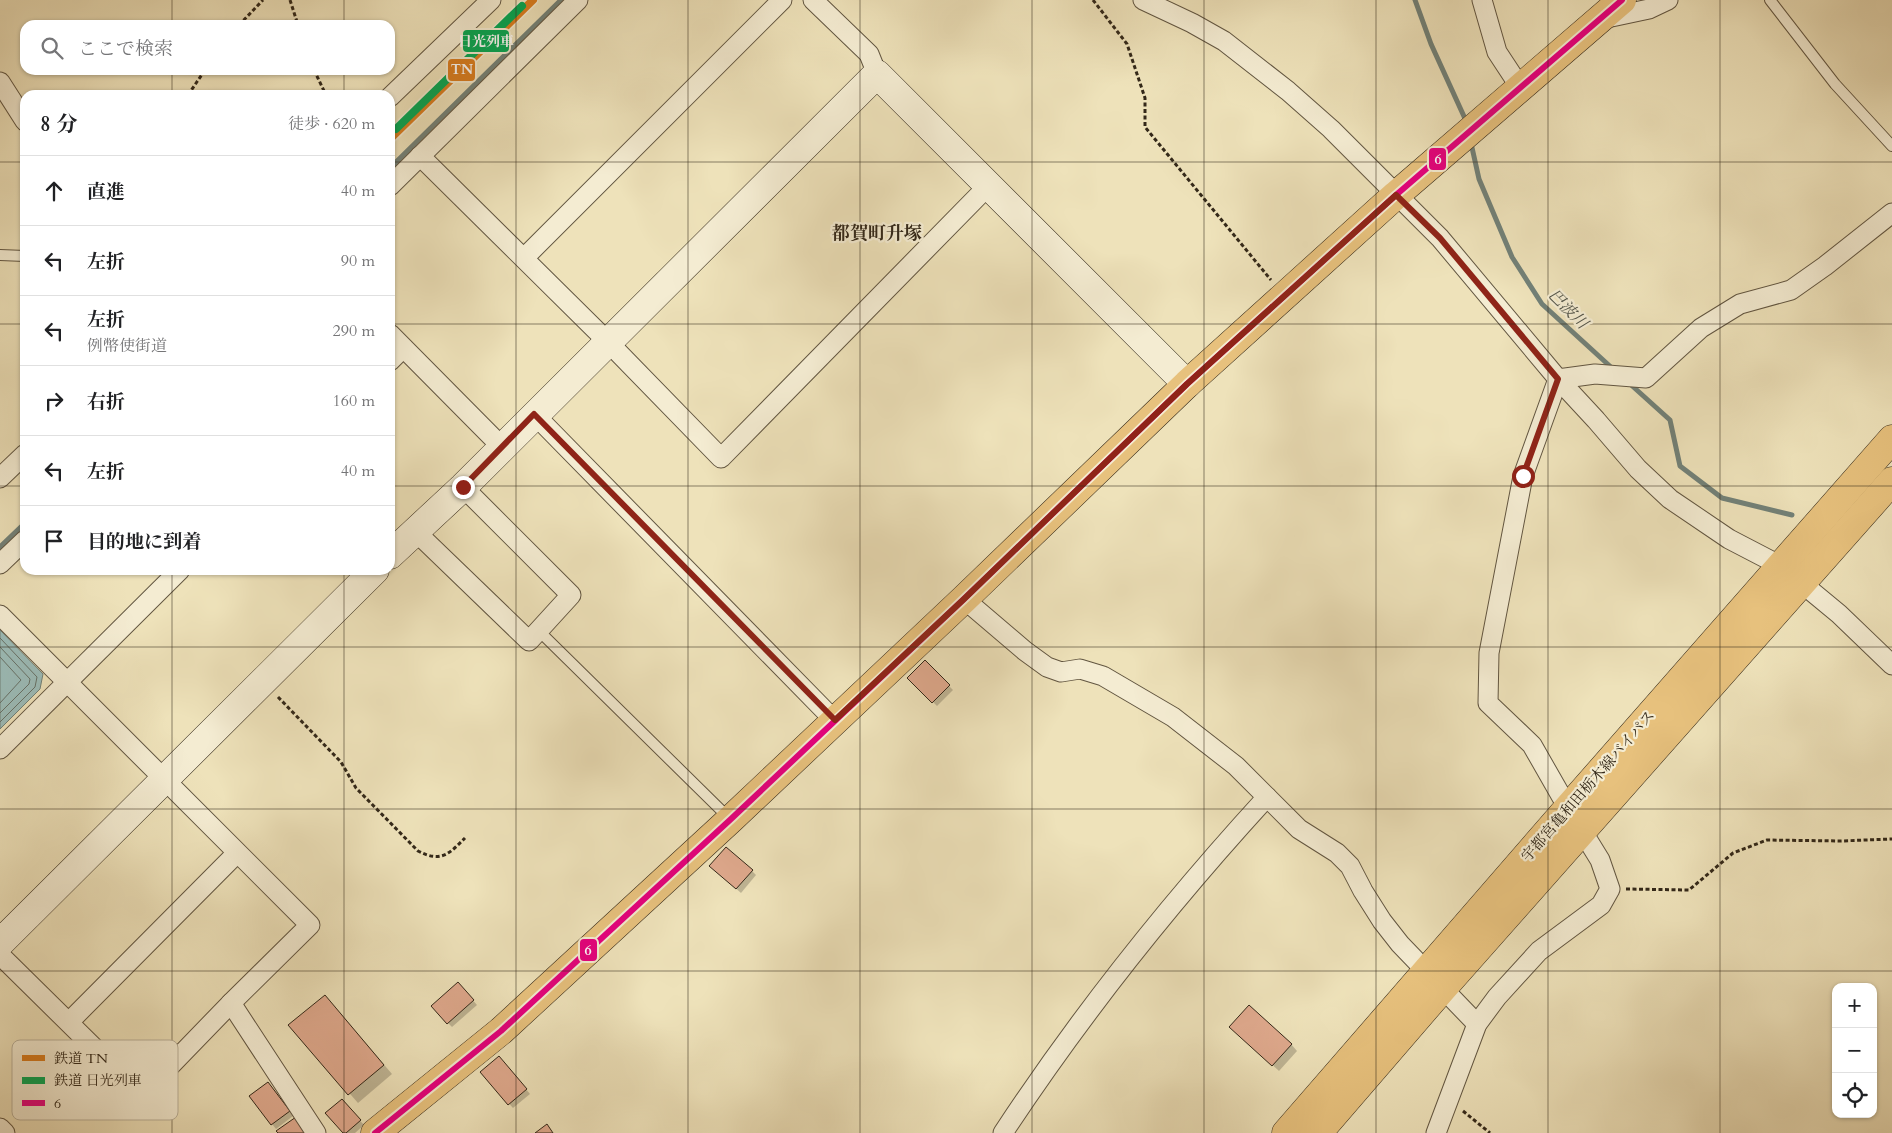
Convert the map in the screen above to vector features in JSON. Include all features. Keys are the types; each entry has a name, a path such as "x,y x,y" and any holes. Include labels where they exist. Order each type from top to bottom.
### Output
{"main road":[{"path":"375,1133 501,1031 731,819 964,599 1187,384 1396,195 1622,0"},
{"name":"宇都宮亀和田栃木線バイパス","path":"1318,1133 1568,808 1892,439"},
{"name":"宇都宮亀和田栃木線バイパス","path":"1286,1133 1435,979 1582,832 1892,481"}],"street":[{"path":"395,92 491,0"},
{"path":"395,181 578,0"},
{"path":"524,258 782,0"},
{"path":"813,0 869,54 877,74 1187,384"},
{"path":"1143,0 1192,23 1224,41 1252,61 1331,129 1440,238 1558,379 1638,469 1670,499 1729,539 1780,566 1839,614 1892,665"},
{"path":"1482,0 1497,52 1520,87"},
{"path":"1601,19 1649,9 1668,0"},
{"path":"395,550 463,487 534,414 877,74"},
{"path":"0,82 20,113"},
{"path":"420,156 608,342 721,458 988,186"},
{"path":"1558,379 1595,374 1646,378 1701,328 1740,304 1791,290 1825,266 1892,213"},
{"path":"395,339 502,447"},
{"path":"395,356 403,348"},
{"path":"1436,1133 1477,1024 1497,998 1539,951 1601,905 1610,889 1600,860 1532,745 1488,703 1489,653 1523,476 1558,379"},
{"path":"534,414 835,720"},
{"path":"0,478 20,459"},
{"path":"415,531 529,641 571,595 463,487"},
{"path":"0,564 20,545"},
{"path":"0,749 175,575"},
{"path":"0,943 370,575"},
{"path":"964,599 1024,652 1047,667 1061,672 1080,670 1103,676 1173,717 1236,766 1299,829 1338,853 1350,866 1382,921 1400,944 1477,1024"},
{"path":"0,615 310,925 178,1058"},
{"path":"1003,1133 1031,1090 1154,925 1267,797"},
{"path":"69,1022 237,853"},
{"path":"0,955 87,1040"},
{"path":"231,1003 316,1133"},
{"path":"0,1128 5,1133"}],"lane":[{"path":"1770,0 1835,84 1892,146"},
{"path":"0,255 20,256"},
{"path":"538,630 731,819"}],"path":[{"path":"244,20 262,0"},
{"path":"290,0 296,20"},
{"path":"1093,0 1127,44 1145,98 1145,127 1284,295"},
{"path":"191,90 202,75"},
{"path":"316,75 324,90"},
{"path":"263,682 341,762 356,788 418,851 438,858 450,853 465,838"},
{"path":"1610,889 1689,890 1734,853 1767,840 1841,841 1892,839"},
{"path":"1449,1100 1490,1133"}],"water":[{"path":"0,630 43,674 40,689 0,729"}],"building":[{"path":"925,660 950,685 932,703 907,678"},
{"path":"726,847 753,870 736,889 709,866"},
{"path":"458,982 474,1000 447,1024 431,1006"},
{"path":"325,995 384,1065 348,1095 288,1025"},
{"path":"1249,1005 1292,1044 1272,1066 1229,1027"},
{"path":"499,1056 527,1089 508,1105 480,1072"},
{"path":"268,1082 290,1111 271,1125 249,1096"},
{"path":"342,1099 361,1120 346,1133 343,1133 325,1113"},
{"path":"296,1117 307,1133 278,1133 276,1131"},
{"path":"547,1124 553,1133 535,1133"}],"waterway":[{"name":"巴波川","path":"395,163 561,0"},
{"name":"巴波川","path":"1415,0 1431,44 1467,123"},
{"name":"巴波川","path":"1471,143 1479,179 1512,257 1542,304 1613,369"},
{"name":"巴波川","path":"1629,383 1670,420 1680,466 1722,498 1792,515"},
{"name":"巴波川","path":"0,547 20,528"}],"rail line":[{"name":"TN","path":"395,134 533,0"},
{"name":"日光列車","path":"396,129 522,6"}],"transit line":[{"name":"6","path":"375,1133 501,1031 731,819 964,599 1187,384 1396,195 1622,0"}],"district":[{"name":"都賀町升塚","path":"877,233"}],"route":[{"path":"463,487 534,414 835,720 964,599 1187,384 1396,195 1440,238 1558,379 1523,476"}]}
